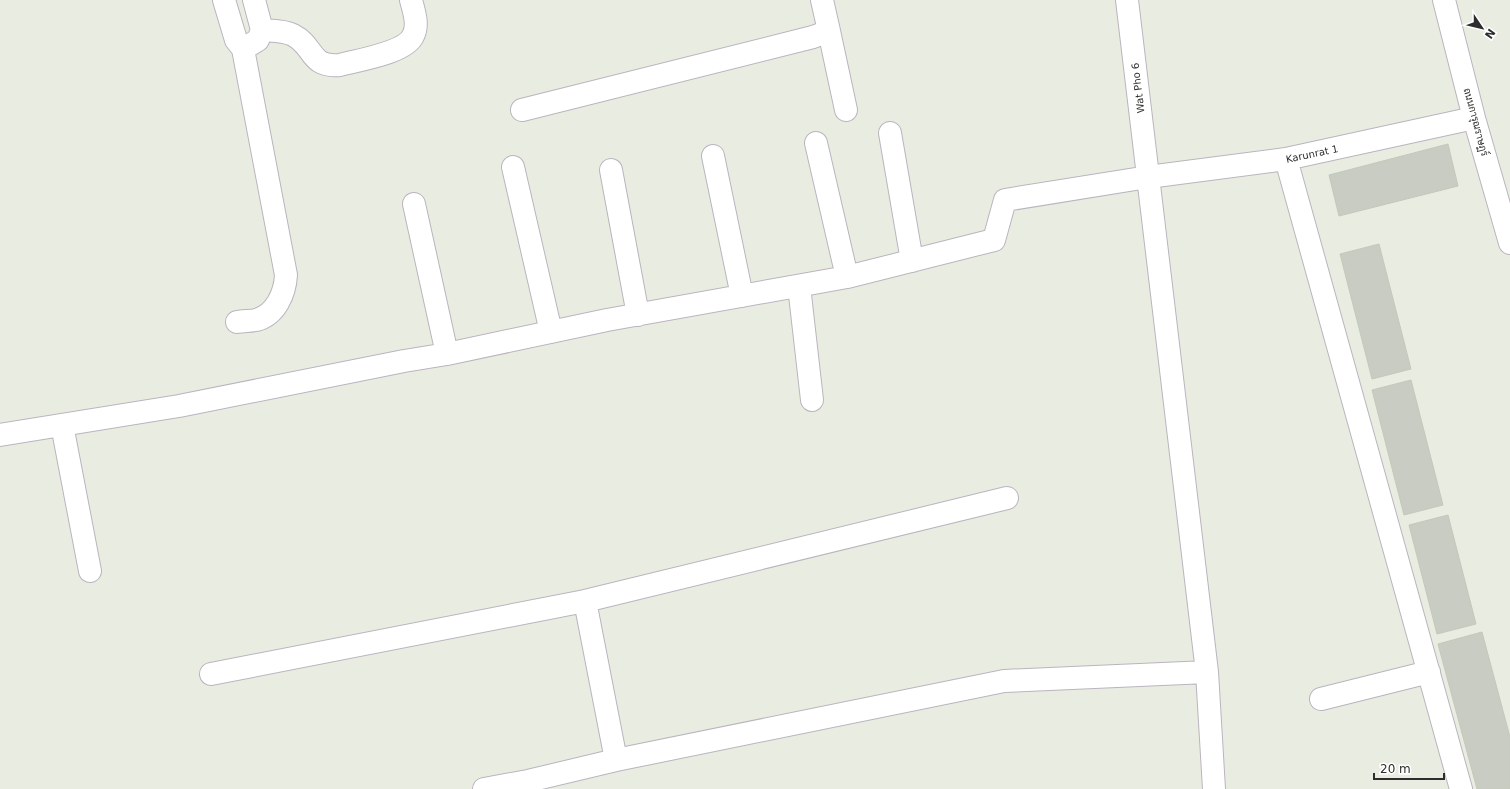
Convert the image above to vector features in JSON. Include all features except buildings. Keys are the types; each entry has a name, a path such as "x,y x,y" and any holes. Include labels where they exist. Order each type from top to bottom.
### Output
{"street":[{"path":"224,0 236,40 244,49 286,274 285,286 281,297 272,311 257,319 237,322"},
{"path":"244,49 258,40 262,30 254,0"},
{"path":"262,30 284,32 293,35 301,41 321,64 331,66 340,65 396,50 407,44 413,37 416,29 416,18 411,0"},
{"path":"822,0 846,110"},
{"name":"Wat Pho 6","path":"1127,0 1206,672 1209,788"},
{"name":"ถนนการุณราษฏร์","path":"1444,0 1474,118 1510,243"},
{"path":"522,110 800,41 829,31"},
{"name":"Karunrat 1","path":"912,261 994,240 1005,200 1148,177 1286,160 1474,118"},
{"path":"0,435 179,406 638,315 847,277 912,261 890,133"},
{"path":"816,144 847,277"},
{"path":"713,156 742,296"},
{"path":"1286,160 1461,789"},
{"path":"513,167 551,332"},
{"path":"610,170 638,315"},
{"path":"414,204 447,354"},
{"path":"799,286 812,400"},
{"path":"62,425 90,571"},
{"path":"211,674 585,601 1007,498"},
{"path":"585,601 616,760"},
{"path":"484,789 528,781 616,760 1004,681 1206,672"},
{"path":"1321,699 1428,672"}]}
